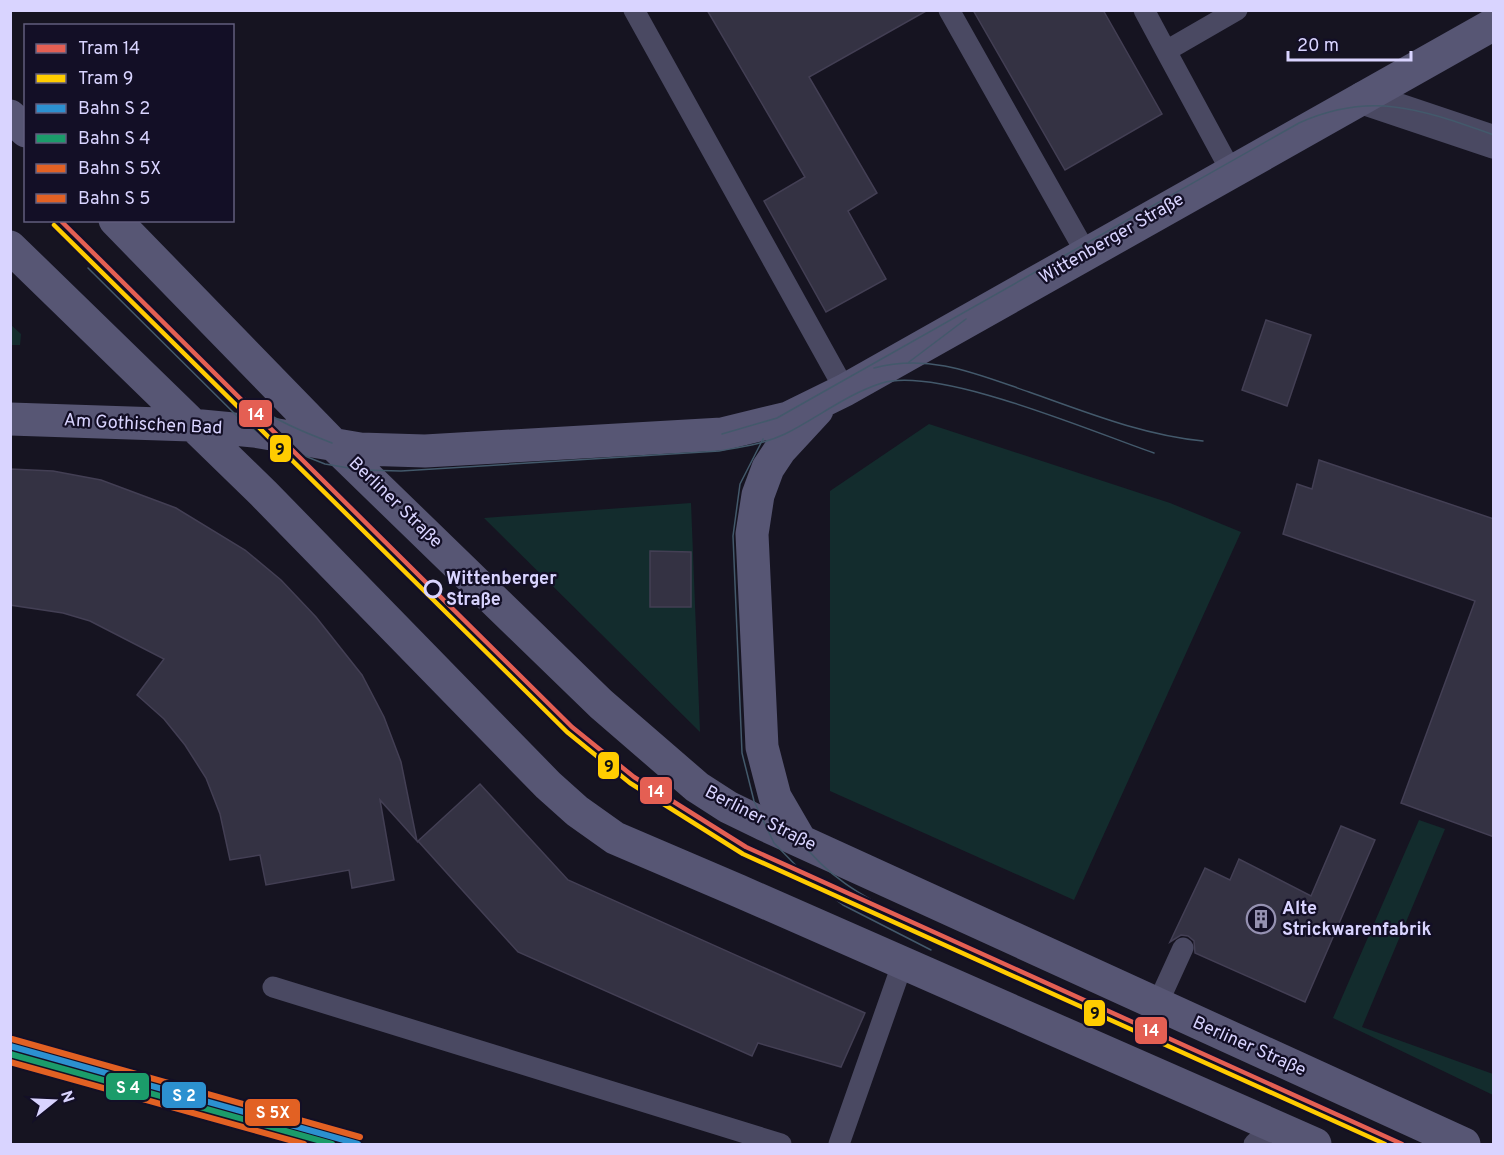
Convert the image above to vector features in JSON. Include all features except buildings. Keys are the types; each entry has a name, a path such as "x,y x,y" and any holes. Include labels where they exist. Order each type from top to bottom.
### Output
{"main road":[{"name":"Wittenberger Straße","path":"332,443 386,451 577,444 722,434 773,423 837,394 1494,24"},
{"path":"10,116 24,129"},
{"name":"Berliner Straße","path":"117,222 332,443 654,752 697,787 728,807 1464,1144"},
{"path":"10,247 263,493 548,785 577,811 615,838 903,962 1264,1135 1315,1144"},
{"path":"800,840 775,797 762,747 752,534 756,501 768,468 786,444 837,394"},
{"name":"Am Gothischen Bad","path":"10,419 191,425 332,443"}],"street":[{"path":"1364,98 1494,142"}],"lane":[{"path":"634,10 837,394"},
{"path":"949,10 1086,253"},
{"path":"1144,10 1231,171"},
{"path":"1167,51 1237,10"},
{"path":"1157,1005 1183,948"},
{"path":"839,1144 903,962"},
{"path":"273,987 781,1144"}],"green space":[{"path":"10,324 21,334 20,345 11,345"},
{"path":"929,424 1170,503 1241,532 1074,900 830,791 830,491"},
{"path":"691,503 700,732 484,518"},
{"path":"1419,820 1445,829 1362,1027 1493,1074 1493,1095 1333,1018"}],"tram line":[{"path":"722,434 777,418 1299,123 1350,107 1397,107 1444,118 1494,135"},
{"name":"14","path":"62,222 572,727 634,777 746,847 1402,1144"},
{"name":"9","path":"54,225 567,732 630,783 743,854 1385,1144"},
{"path":"88,268 245,424 282,447 325,464 361,470 401,471 719,451 752,445 777,437 869,388 882,383 908,380 977,392 1056,417 1154,453"},
{"path":"909,362 966,319"},
{"path":"164,324 213,371 251,403 281,421 332,443"},
{"path":"874,368 915,363 953,368 1136,428 1203,441"},
{"path":"763,439 740,484 733,536 742,753 754,801 774,843 812,882 843,905 931,950"},
{"path":"800,840 834,875 902,917"}],"transit line":[{"path":"12,1039 360,1137"},
{"path":"10,1046 358,1144"},
{"path":"10,1054 332,1144"},
{"path":"10,1062 304,1144"}],"place":[{"name":"Wittenberger Straße","path":"433,589"},
{"name":"Alte Strickwarenfabrik","path":"1261,919"}]}
